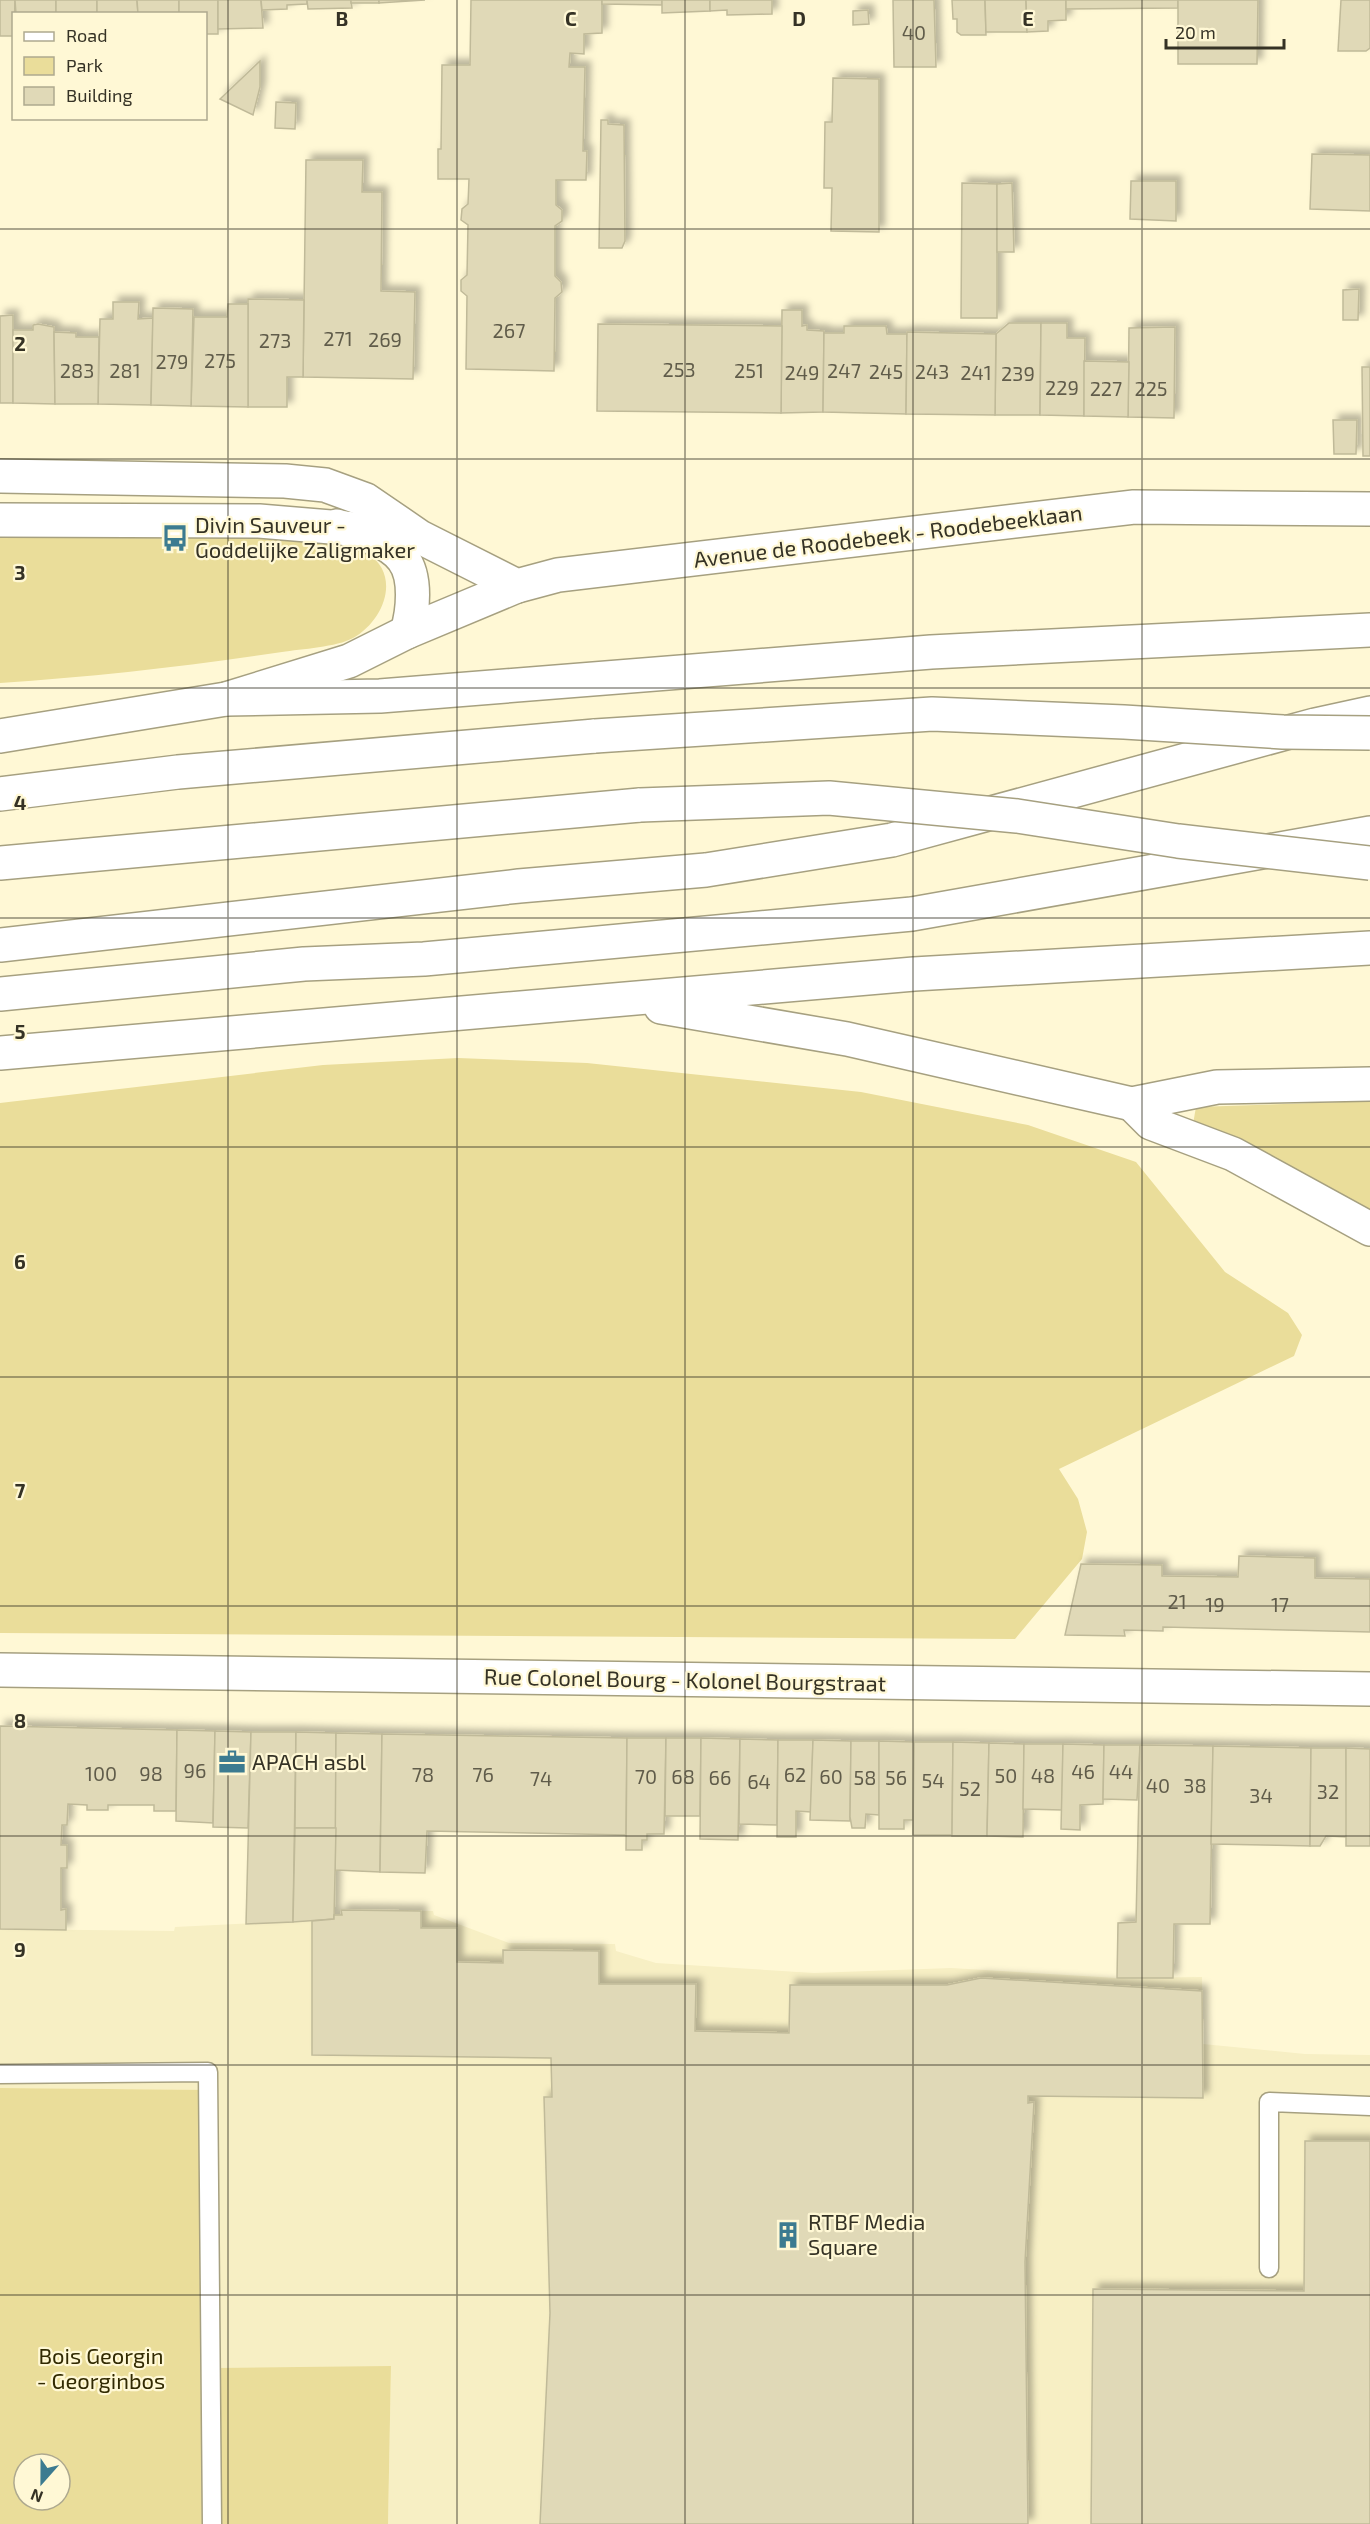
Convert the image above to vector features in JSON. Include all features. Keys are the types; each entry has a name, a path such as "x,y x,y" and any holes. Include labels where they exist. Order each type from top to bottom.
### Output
{"main road":[{"path":"0,476 285,481 325,485 366,500 420,537 517,586"},
{"name":"Avenue de Roodebeek - Roodebeeklaan","path":"226,699 349,661 407,632 517,586 558,575 1134,507 1370,509"},
{"path":"0,520 230,521 337,526 420,537"},
{"path":"337,526 386,545 404,559 413,591 413,611 407,632"},
{"path":"0,736 226,699 380,696 931,652 1370,630"},
{"path":"0,945 519,886 706,870 892,840 1293,731 1370,713"},
{"path":"0,794 178,772 595,736 932,714 1124,722 1283,732 1370,734"},
{"path":"0,862 640,805 829,798 1017,816 1178,842 1370,863"},
{"path":"0,994 304,964 424,959 901,915 1370,833"},
{"path":"0,1053 914,974 1370,948"},
{"path":"615,999 847,1039 1132,1104 1217,1087 1370,1084"},
{"path":"1132,1104 1151,1123 1233,1154 1370,1229"},
{"name":"Rue Colonel Bourg - Kolonel Bourgstraat","path":"0,1670 1370,1689"}],"lane":[{"path":"0,2074 208,2072 212,2524"},
{"path":"1269,2268 1269,2102 1370,2106"}],"shaded area":[{"path":"341,1910 433,1911 434,1915 509,1943 615,1944 616,1951 656,1963 814,1973 951,1968 1117,1978 1202,1977 1203,2044 1305,2054 1370,2055 1370,2524 388,2524 391,2367 219,2368 216,2090 0,2088 0,1929 174,1931 175,1927 334,1919 334,1915 342,1914"}],"green space":[{"path":"0,537 310,538 332,541 360,549 378,562 384,573 385,597 373,621 364,630 353,638 338,644 141,671 0,683"},
{"path":"458,1058 587,1063 861,1092 1028,1125 1136,1162 1225,1272 1288,1313 1302,1335 1294,1356 1059,1469 1078,1499 1087,1532 1082,1559 1015,1639 0,1633 0,1103 323,1065"},
{"path":"1370,1101 1370,1215 1193,1124 1196,1107"},
{"name":"Bois Georgin - Georginbos","path":"0,2088 216,2090 219,2368 391,2366 388,2524 0,2524"}],"building":[{"path":"0,0 15,0 15,12 12,12 12,36 0,36"},
{"path":"15,0 56,0 56,12 16,12"},
{"path":"56,0 97,0 97,12 56,12"},
{"path":"97,0 137,0 138,12 97,12"},
{"path":"137,0 179,0 179,12 138,12"},
{"path":"179,0 218,0 218,34 207,34 207,12 179,12"},
{"path":"218,0 261,0 263,28 218,29"},
{"path":"261,0 307,0 307,4 287,5 287,9 262,10"},
{"path":"307,0 351,0 352,8 308,9"},
{"path":"351,0 379,0 379,3 351,3"},
{"path":"379,0 425,0 379,3"},
{"path":"471,0 602,0 602,33 584,34 584,54 570,53 569,67 585,67 583,151 587,151 586,180 556,180 556,205 562,210 562,221 555,226 555,276 561,282 562,292 555,298 554,371 466,369 467,296 461,291 461,280 467,275 468,225 461,220 462,209 468,204 469,179 438,179 438,149 441,149 442,65 470,65"},
{"path":"602,0 662,0 662,5 602,4"},
{"path":"662,0 710,0 710,11 662,13"},
{"path":"710,0 772,0 772,14 727,15 727,10 710,11"},
{"path":"893,0 934,0 936,67 894,67"},
{"path":"952,0 985,0 986,35 961,35 957,32 957,19 953,19"},
{"path":"985,0 1026,0 1027,32 986,32"},
{"path":"1026,0 1066,0 1066,20 1048,21 1048,31 1027,32"},
{"path":"1066,0 1178,0 1178,8 1066,9"},
{"path":"1178,0 1258,0 1257,64 1178,64"},
{"path":"1341,0 1370,0 1370,48 1366,51 1338,51"},
{"path":"868,10 869,24 853,25 853,11"},
{"path":"260,61 260,87 253,115 220,99"},
{"path":"833,78 879,79 879,232 831,231 832,188 824,188 825,122 832,122"},
{"path":"276,102 296,103 295,129 275,128"},
{"path":"601,120 608,120 608,124 624,125 625,241 622,248 599,248"},
{"path":"1312,154 1370,155 1370,211 1310,209"},
{"path":"306,160 363,160 362,192 382,192 381,291 415,292 413,379 303,377"},
{"path":"1131,181 1176,181 1176,221 1130,219"},
{"path":"962,183 997,184 997,318 961,318"},
{"path":"1012,183 1014,252 997,252 997,184"},
{"path":"1359,289 1358,320 1343,320 1343,290"},
{"path":"248,299 304,300 303,377 287,377 287,407 248,407"},
{"path":"113,302 139,302 138,319 153,318 151,405 98,404 100,319 113,319"},
{"path":"228,304 248,304 248,407 191,406 194,317 227,317"},
{"path":"153,308 193,309 191,406 151,405"},
{"path":"782,310 802,310 802,326 807,325 807,330 824,331 823,412 781,413"},
{"path":"13,315 13,403 0,403 0,316"},
{"path":"1009,323 1041,323 1040,415 995,415 996,334"},
{"path":"1041,323 1067,323 1067,338 1085,338 1084,416 1040,415"},
{"path":"598,324 782,326 781,413 597,411"},
{"path":"33,325 54,327 55,404 13,403 13,330 33,330"},
{"path":"844,326 886,326 887,334 907,334 906,414 823,412 824,333 844,333"},
{"path":"1175,327 1174,418 1128,417 1129,328"},
{"path":"54,332 76,333 76,337 99,337 98,404 55,404"},
{"path":"907,332 996,334 995,415 906,414"},
{"path":"1084,361 1129,362 1128,417 1084,416"},
{"path":"1362,367 1370,367 1370,456 1363,456"},
{"path":"1333,420 1357,420 1356,454 1334,454"},
{"path":"1239,1556 1315,1558 1315,1578 1370,1579 1370,1632 1163,1627 1163,1631 1124,1630 1125,1636 1065,1635 1081,1564 1162,1565 1162,1576 1238,1577"},
{"path":"0,1726 177,1730 176,1811 154,1811 154,1805 108,1805 108,1810 87,1810 87,1805 68,1804 67,1825 62,1825 61,1845 67,1845 67,1868 61,1868 61,1910 66,1909 66,1930 0,1929"},
{"path":"177,1730 215,1731 213,1823 176,1821"},
{"path":"215,1731 251,1732 248,1828 213,1827"},
{"path":"251,1732 296,1732 293,1922 246,1924"},
{"path":"296,1732 336,1733 336,1828 295,1828"},
{"path":"336,1733 382,1734 380,1872 335,1870"},
{"path":"382,1734 627,1738 626,1835 427,1831 425,1873 380,1872"},
{"path":"627,1738 666,1738 664,1834 647,1834 647,1840 642,1840 642,1850 626,1850"},
{"path":"666,1738 701,1738 700,1816 665,1816"},
{"path":"701,1738 740,1739 738,1840 700,1839"},
{"path":"740,1739 778,1740 777,1825 739,1824"},
{"path":"778,1740 813,1740 811,1812 796,1811 796,1837 777,1837"},
{"path":"813,1740 851,1741 850,1821 810,1820"},
{"path":"851,1741 879,1741 879,1815 866,1814 865,1828 852,1828 850,1817"},
{"path":"879,1741 914,1742 913,1820 904,1820 904,1829 879,1829"},
{"path":"914,1742 953,1742 952,1835 913,1835"},
{"path":"953,1742 989,1743 987,1836 952,1836"},
{"path":"989,1743 1024,1744 1023,1837 987,1836"},
{"path":"1024,1744 1063,1744 1062,1810 1023,1809"},
{"path":"1063,1744 1104,1745 1103,1804 1080,1805 1080,1830 1061,1829"},
{"path":"1104,1745 1140,1745 1137,1800 1103,1799"},
{"path":"1140,1745 1213,1746 1210,1924 1174,1924 1173,1978 1117,1978 1118,1923 1136,1922"},
{"path":"1213,1746 1311,1748 1310,1846 1211,1844"},
{"path":"1311,1748 1346,1748 1347,1837 1326,1836 1320,1846 1310,1846"},
{"path":"1346,1748 1370,1749 1370,1846 1346,1846"},
{"path":"295,1828 336,1828 334,1919 293,1922"},
{"name":"RTBF Media Square","path":"341,1910 421,1911 421,1928 457,1928 457,1962 503,1963 503,1950 599,1951 599,1984 696,1984 695,2031 789,2033 790,1985 947,1985 981,1978 1202,1991 1203,2098 1028,2096 1028,2103 1034,2102 1025,2262 1028,2524 540,2524 550,2313 544,2097 552,2097 551,2058 312,2055 312,1921 334,1919 334,1915 342,1915"},
{"path":"1305,2141 1370,2141 1370,2524 1091,2524 1093,2289 1304,2291"}],"place":[{"name":"Divin Sauveur - Goddelijke Zaligmaker","path":"175,538"},
{"name":"APACH asbl","path":"232,1762"},
{"name":"RTBF Media Square","path":"788,2235"}]}
